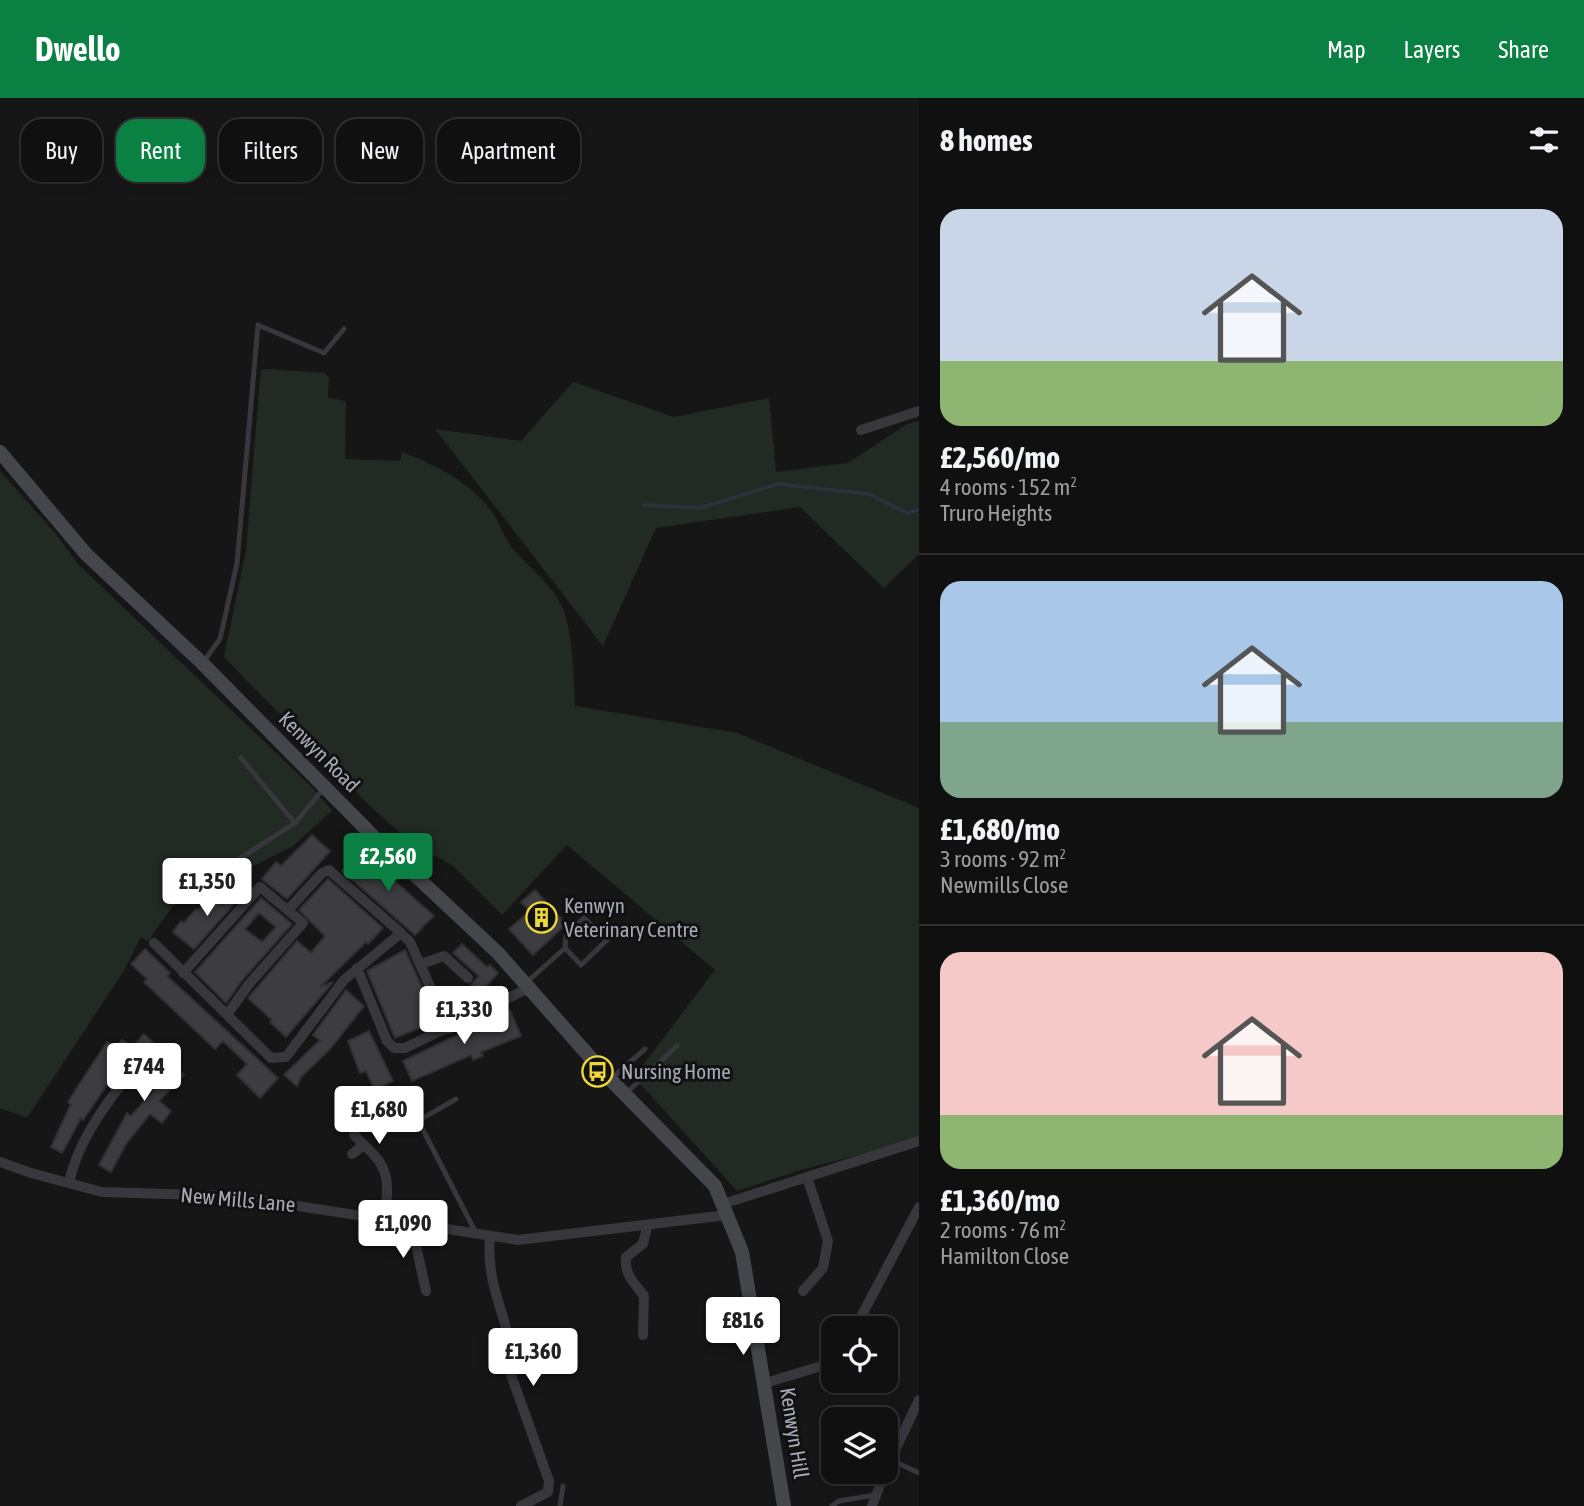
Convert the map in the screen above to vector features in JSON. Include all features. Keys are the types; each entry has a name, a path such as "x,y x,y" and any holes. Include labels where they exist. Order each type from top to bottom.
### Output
{"main road":[{"name":"Kenwyn Road","path":"0,452 86,554 202,663 324,788 438,894 528,985 610,1079 715,1186 725,1210"},
{"name":"Kenwyn Hill","path":"725,1210 742,1252 783,1506"}],"street":[{"path":"861,430 919,411"},
{"path":"288,910 329,870 410,942 449,1029"},
{"path":"183,973 260,887 303,923 249,984 227,1015"},
{"path":"154,943 271,1058 279,1059 286,1057 296,1046 344,980 401,933"},
{"path":"421,964 444,956 468,978"},
{"path":"357,968 387,1041 394,1048 405,1048 449,1029 528,985"},
{"path":"344,980 367,994"},
{"path":"69,1183 71,1170 89,1135 137,1066"},
{"path":"354,1135 379,1158 385,1170 388,1182 385,1218"},
{"name":"New Mills Lane","path":"0,1162 102,1192 233,1196 518,1240 647,1227 725,1210 807,1177 919,1141"},
{"path":"352,1154 364,1145"},
{"path":"803,1292 823,1268 828,1241 807,1177"},
{"path":"861,1316 919,1207"},
{"path":"411,1223 426,1291"},
{"path":"643,1335 644,1296 629,1279 625,1268 626,1257 643,1244 647,1227"},
{"path":"490,1236 488,1256 493,1290 506,1327 500,1344 549,1481 548,1492 522,1506"},
{"path":"765,1383 821,1366"},
{"path":"898,1442 919,1400"},
{"path":"872,1506 881,1484"}],"lane":[{"path":"202,663 220,639 237,563 258,324 324,353 344,329"},
{"path":"242,758 295,823"},
{"path":"214,875 295,823 324,788"},
{"path":"528,985 565,948 566,935 584,918 607,940 581,965 565,948"},
{"path":"625,1094 677,1046"},
{"path":"610,1079 645,1049"},
{"path":"456,1100 423,1118 420,1124 475,1233"},
{"path":"898,1469 919,1473"},
{"path":"560,1506 563,1486"},
{"path":"832,1506 839,1500 878,1495"}],"shaded area":[{"path":"261,370 325,373 329,378 328,398 346,401 345,459 400,461 402,452 450,474 481,499 493,514 510,545 549,586 560,602 570,634 575,706 737,733 919,808 919,1139 801,1170 737,1191 634,1077 715,970 567,845 502,915 453,866 438,857 423,853 370,806 224,657 246,550 260,379"},
{"path":"573,382 674,417 769,398 776,472 848,463 907,424 919,421 919,554 884,588 800,507 656,528 603,646 435,429 521,441"},
{"path":"0,471 56,534 78,564 314,789 332,811 293,846 172,907 148,941 141,937 125,969 27,1118 0,1108"}],"building":[{"path":"312,835 330,851 287,899 262,879 276,862 281,866"},
{"path":"361,851 434,916 422,925 415,935 342,871"},
{"path":"328,879 383,928 320,987 333,982 286,1037 248,998 297,941 311,953 325,936 299,910"},
{"path":"242,881 249,887 194,949 173,932 181,921 184,923 198,910 210,895 222,905"},
{"name":"Kenwyn Veterinary Centre","path":"535,890 566,924 533,955 509,929 530,911 521,902"},
{"path":"261,898 292,924 243,979 226,1003 195,972","holes":["259,913 276,927 262,942 245,929"]},
{"path":"462,944 487,967 490,965 498,973 480,993 471,985 479,976 453,953"},
{"path":"145,949 170,973 167,976 278,1078 260,1098 237,1075 247,1064 223,1041 215,1049 144,982 147,979 131,964"},
{"path":"405,950 437,1021 395,1038 367,971"},
{"path":"346,990 364,1006 330,1049 301,1077 297,1086 284,1075 320,1040 313,1035"},
{"path":"510,1010 521,1036 481,1052 483,1056 473,1060 471,1055 412,1081 403,1061"},
{"path":"369,1031 393,1081 375,1090 366,1071 360,1073 348,1041"},
{"path":"144,1034 163,1052 165,1049 173,1056 168,1060 184,1075 159,1101 171,1111 162,1123 150,1114 126,1144 111,1172 99,1165 127,1113 131,1116 165,1078 162,1074 165,1072 135,1044"},
{"path":"122,1040 132,1046 118,1069 83,1120 81,1118 62,1153 51,1147 71,1104 68,1102 107,1042 117,1047"}],"waterway":[{"path":"644,505 700,508 778,484 869,494 907,513 919,510"}],"place":[{"name":"Kenwyn Veterinary Centre","path":"541,918"},
{"name":"Nursing Home","path":"598,1072"}]}
